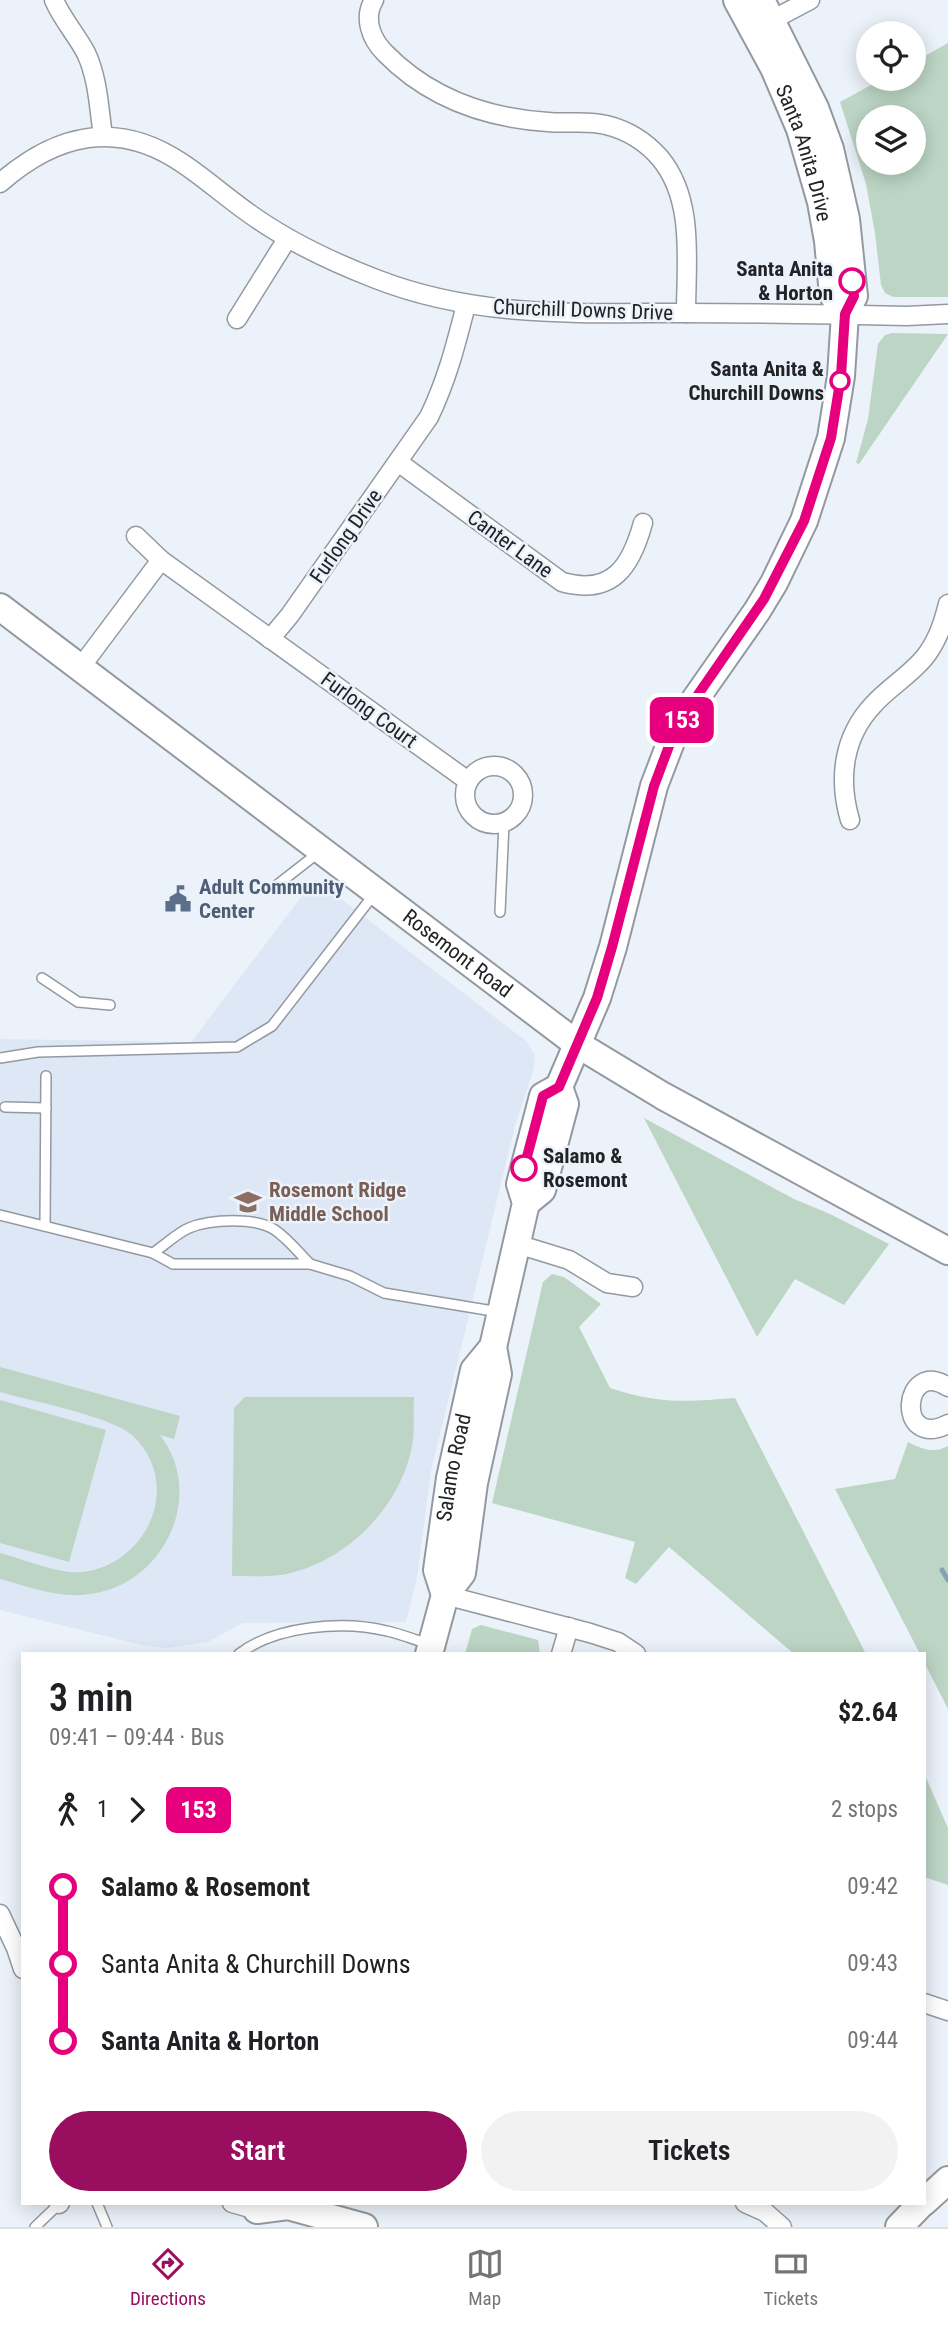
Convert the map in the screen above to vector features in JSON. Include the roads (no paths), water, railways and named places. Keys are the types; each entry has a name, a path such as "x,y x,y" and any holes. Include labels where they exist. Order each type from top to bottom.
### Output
{"main road":[{"name":"Santa Anita Drive","path":"737,0 788,96 800,129 821,202 833,295 845,314"},
{"name":"Santa Anita Drive","path":"577,1044 605,974 654,786 672,738 697,696 761,605 804,521 831,438 841,376 845,314 854,296 846,219 830,149 805,85 767,10"},
{"name":"Rosemont Road","path":"0,607 577,1044 663,1096 948,1251"},
{"name":"Salamo Road","path":"430,1649 445,1595 462,1573 474,1483 498,1374 493,1347 526,1203 520,1184 534,1125 543,1096 559,1087 577,1044"},
{"path":"926,2199 948,2180"},
{"path":"899,2227 920,2205"},
{"path":"257,2211 288,2206 364,2227"},
{"path":"257,2211 281,2227"}],"street":[{"path":"54,0 92,68 103,136"},
{"path":"374,0 369,19 372,34 381,49 399,68 428,88 458,103 509,118 604,124 630,134 651,149 671,174 685,219 686,313"},
{"path":"767,10 810,0"},
{"name":"Churchill Downs Drive","path":"0,183 33,157 60,144 82,138 122,137 180,161 225,193 247,213 287,239 327,259 378,280 466,305 545,313 948,314"},
{"path":"237,319 287,239"},
{"name":"Furlong Drive","path":"271,639 429,417 443,387 466,305"},
{"name":"Canter Lane","path":"398,462 562,582 574,585 589,587 622,570 635,550 643,523"},
{"path":"136,536 161,560 271,639"},
{"path":"80,668 161,560"},
{"path":"850,820 843,780 851,737 873,704 925,657 942,626 948,604"},
{"name":"Furlong Court","path":"271,639 468,781"},
{"path":"493,766 504,767 520,781 523,797 520,809 513,818 504,823 490,824 473,817 464,794 468,781 475,773 493,766"},
{"path":"517,1244 569,1260 607,1283 633,1287"},
{"path":"948,1387 937,1382 918,1387 911,1395 909,1406 912,1417 919,1425 937,1429 948,1424"},
{"path":"445,1595 569,1627 618,1642 633,1652"},
{"path":"562,1652 569,1627"},
{"path":"0,1914 21,1963"},
{"path":"926,2004 948,2011"},
{"path":"238,2205 257,2211"},
{"path":"749,2205 765,2212 782,2227"}],"lane":[{"path":"500,912 504,823"},
{"path":"277,885 322,850"},
{"path":"0,1058 38,1052 237,1047 272,1026 376,891"},
{"path":"42,978 78,1002 110,1005"},
{"path":"45,1226 46,1076"},
{"path":"5,1107 46,1108"},
{"path":"0,1215 153,1253 173,1264 310,1264 350,1276 384,1293 501,1312"},
{"path":"153,1253 188,1228 205,1223 249,1221 266,1225 276,1231 310,1264"},
{"path":"242,1652 253,1643 283,1632 338,1626 384,1630 430,1649"},
{"path":"35,2227 58,2205"},
{"path":"98,2205 107,2227"}],"waterway":[{"path":"942,1570 948,1580"}],"place":[{"name":"Santa Anita & Horton","path":"852,281"},
{"name":"Santa Anita & Churchill Downs","path":"840,381"},
{"name":"Adult Community Center","path":"178,899"},
{"name":"Salamo & Rosemont","path":"524,1168"},
{"name":"Rosemont Ridge Middle School","path":"248,1202"}]}
